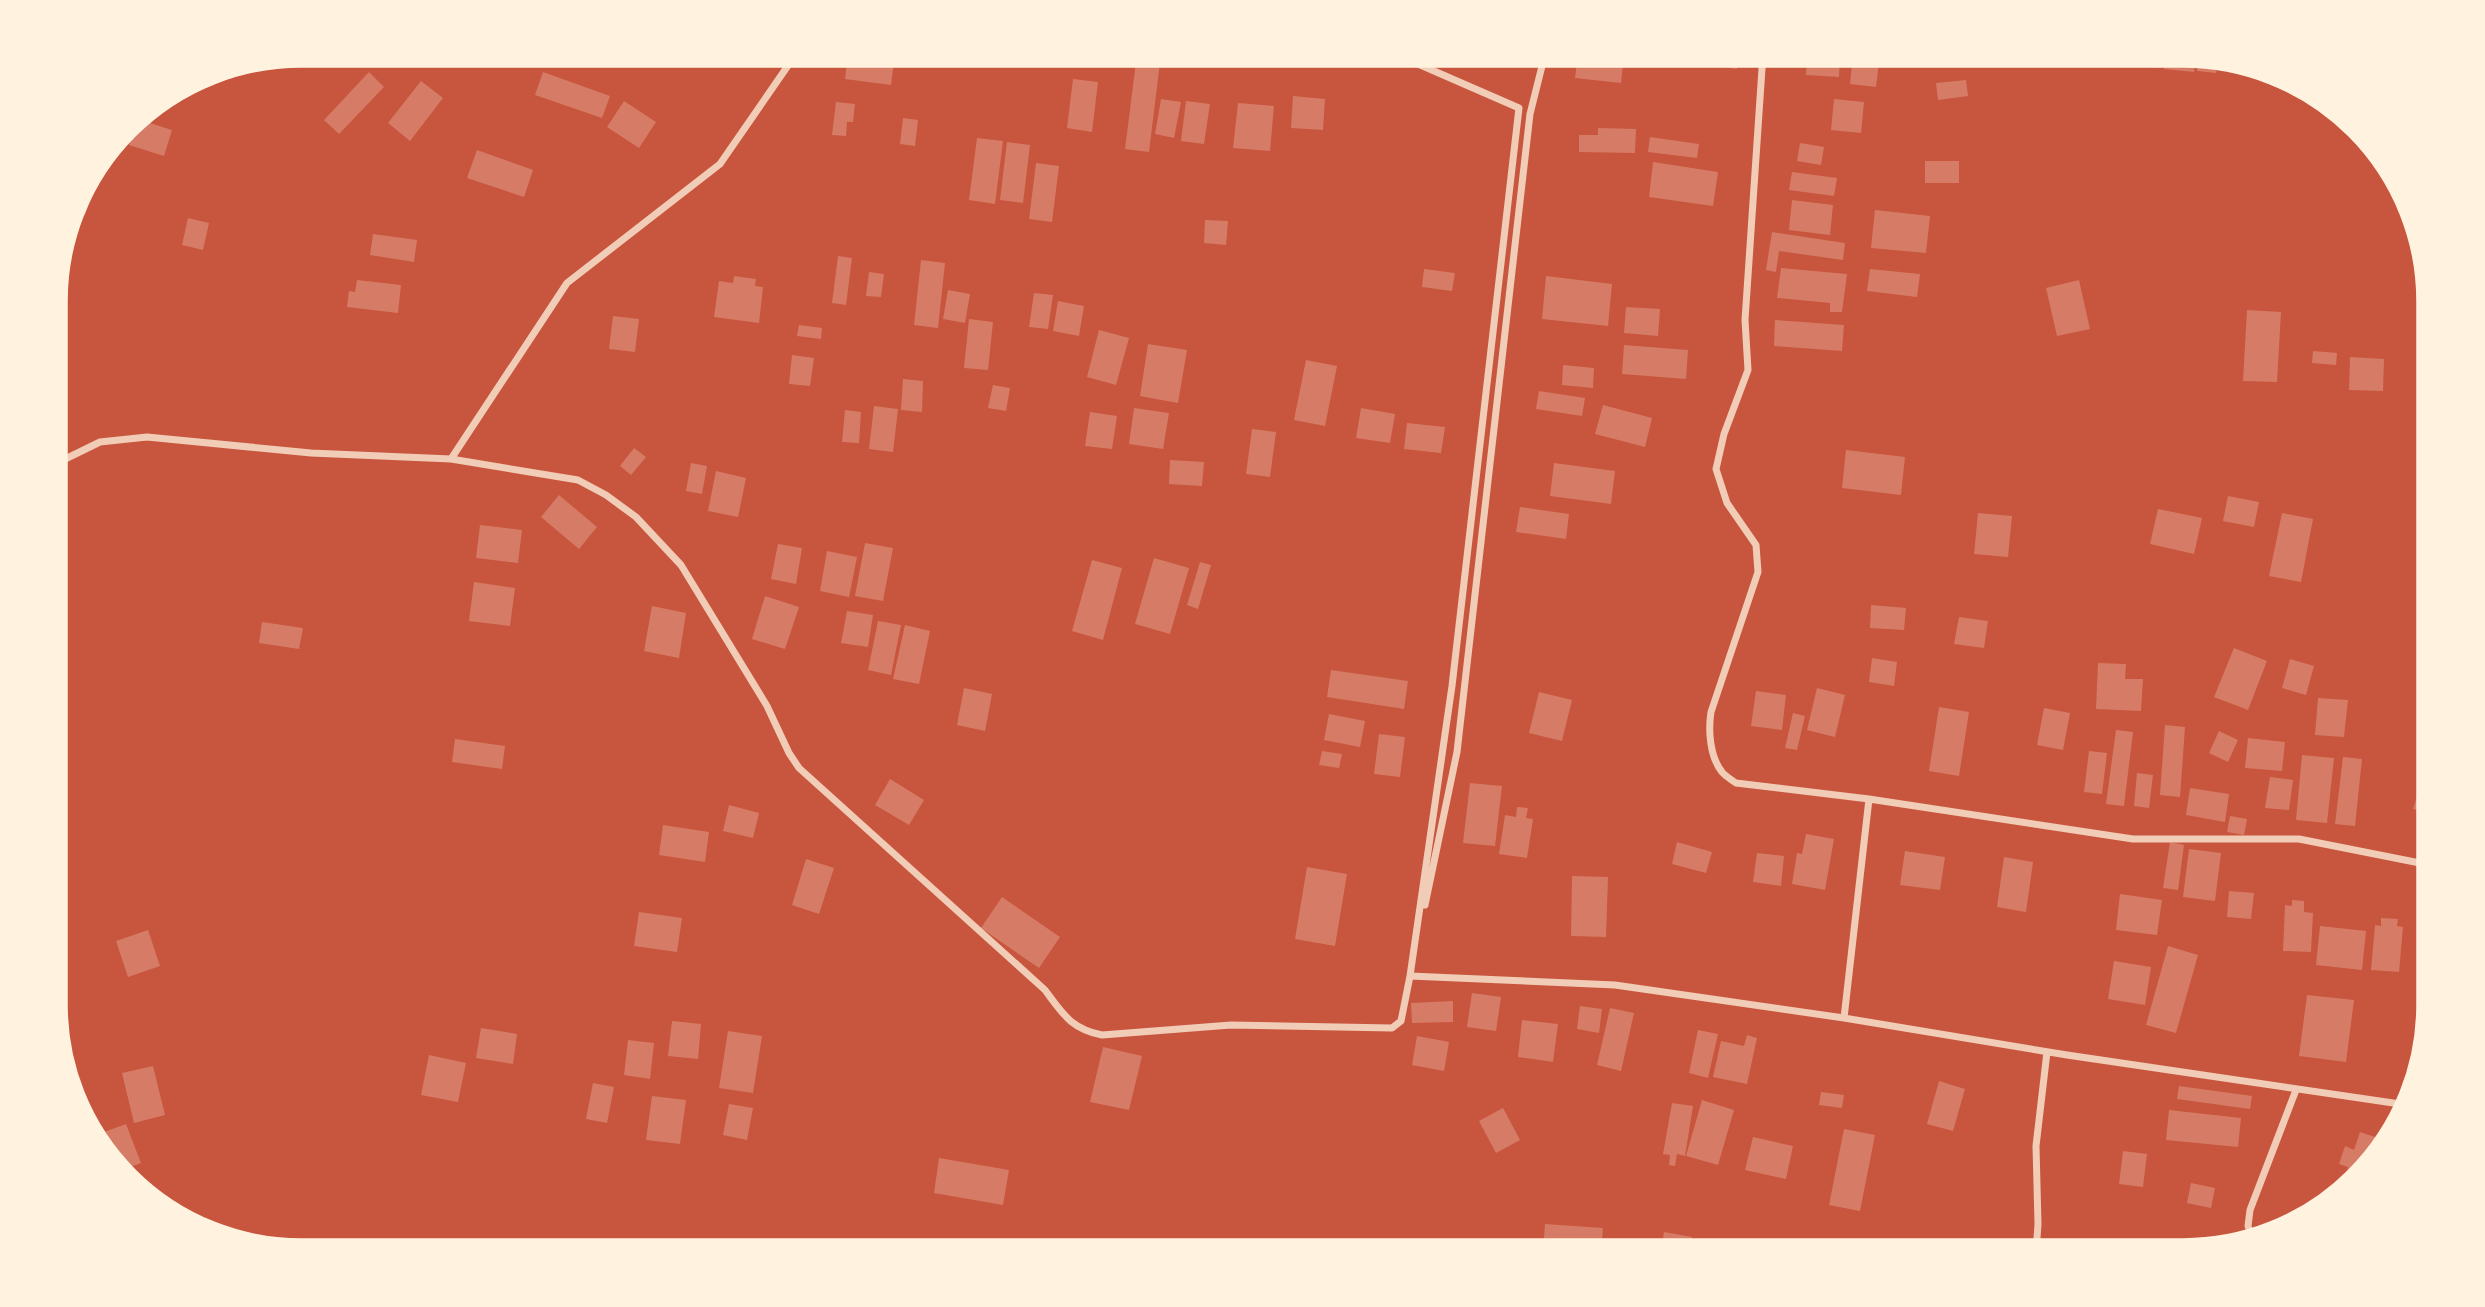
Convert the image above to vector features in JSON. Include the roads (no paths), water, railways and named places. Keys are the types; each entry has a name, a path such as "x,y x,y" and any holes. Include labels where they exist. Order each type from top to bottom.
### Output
{"street":[{"path":"451,458 567,283 720,164 788,66"},
{"path":"1410,976 1452,685 1519,108 1423,66"},
{"path":"67,457 100,442 147,438 311,453 451,458 546,472 578,480 606,495 636,517 681,565 767,706 799,768 1045,990 1071,1024 1102,1035 1231,1025 1392,1028 1401,1021 1457,752 1530,114 1542,66"},
{"path":"1762,66 1745,320 1748,370 1724,434 1716,468 1727,503 1756,545 1758,572 1711,712 1709,728 1714,754 1723,773 1736,783 1869,799 2133,839 2299,839 2418,863"},
{"path":"1844,1017 1869,799"},
{"path":"1410,976 1615,985 1844,1017 2047,1052 2397,1104"},
{"path":"2037,1240 2036,1146 2047,1052"},
{"path":"2250,1231 2250,1210 2296,1090"}]}
